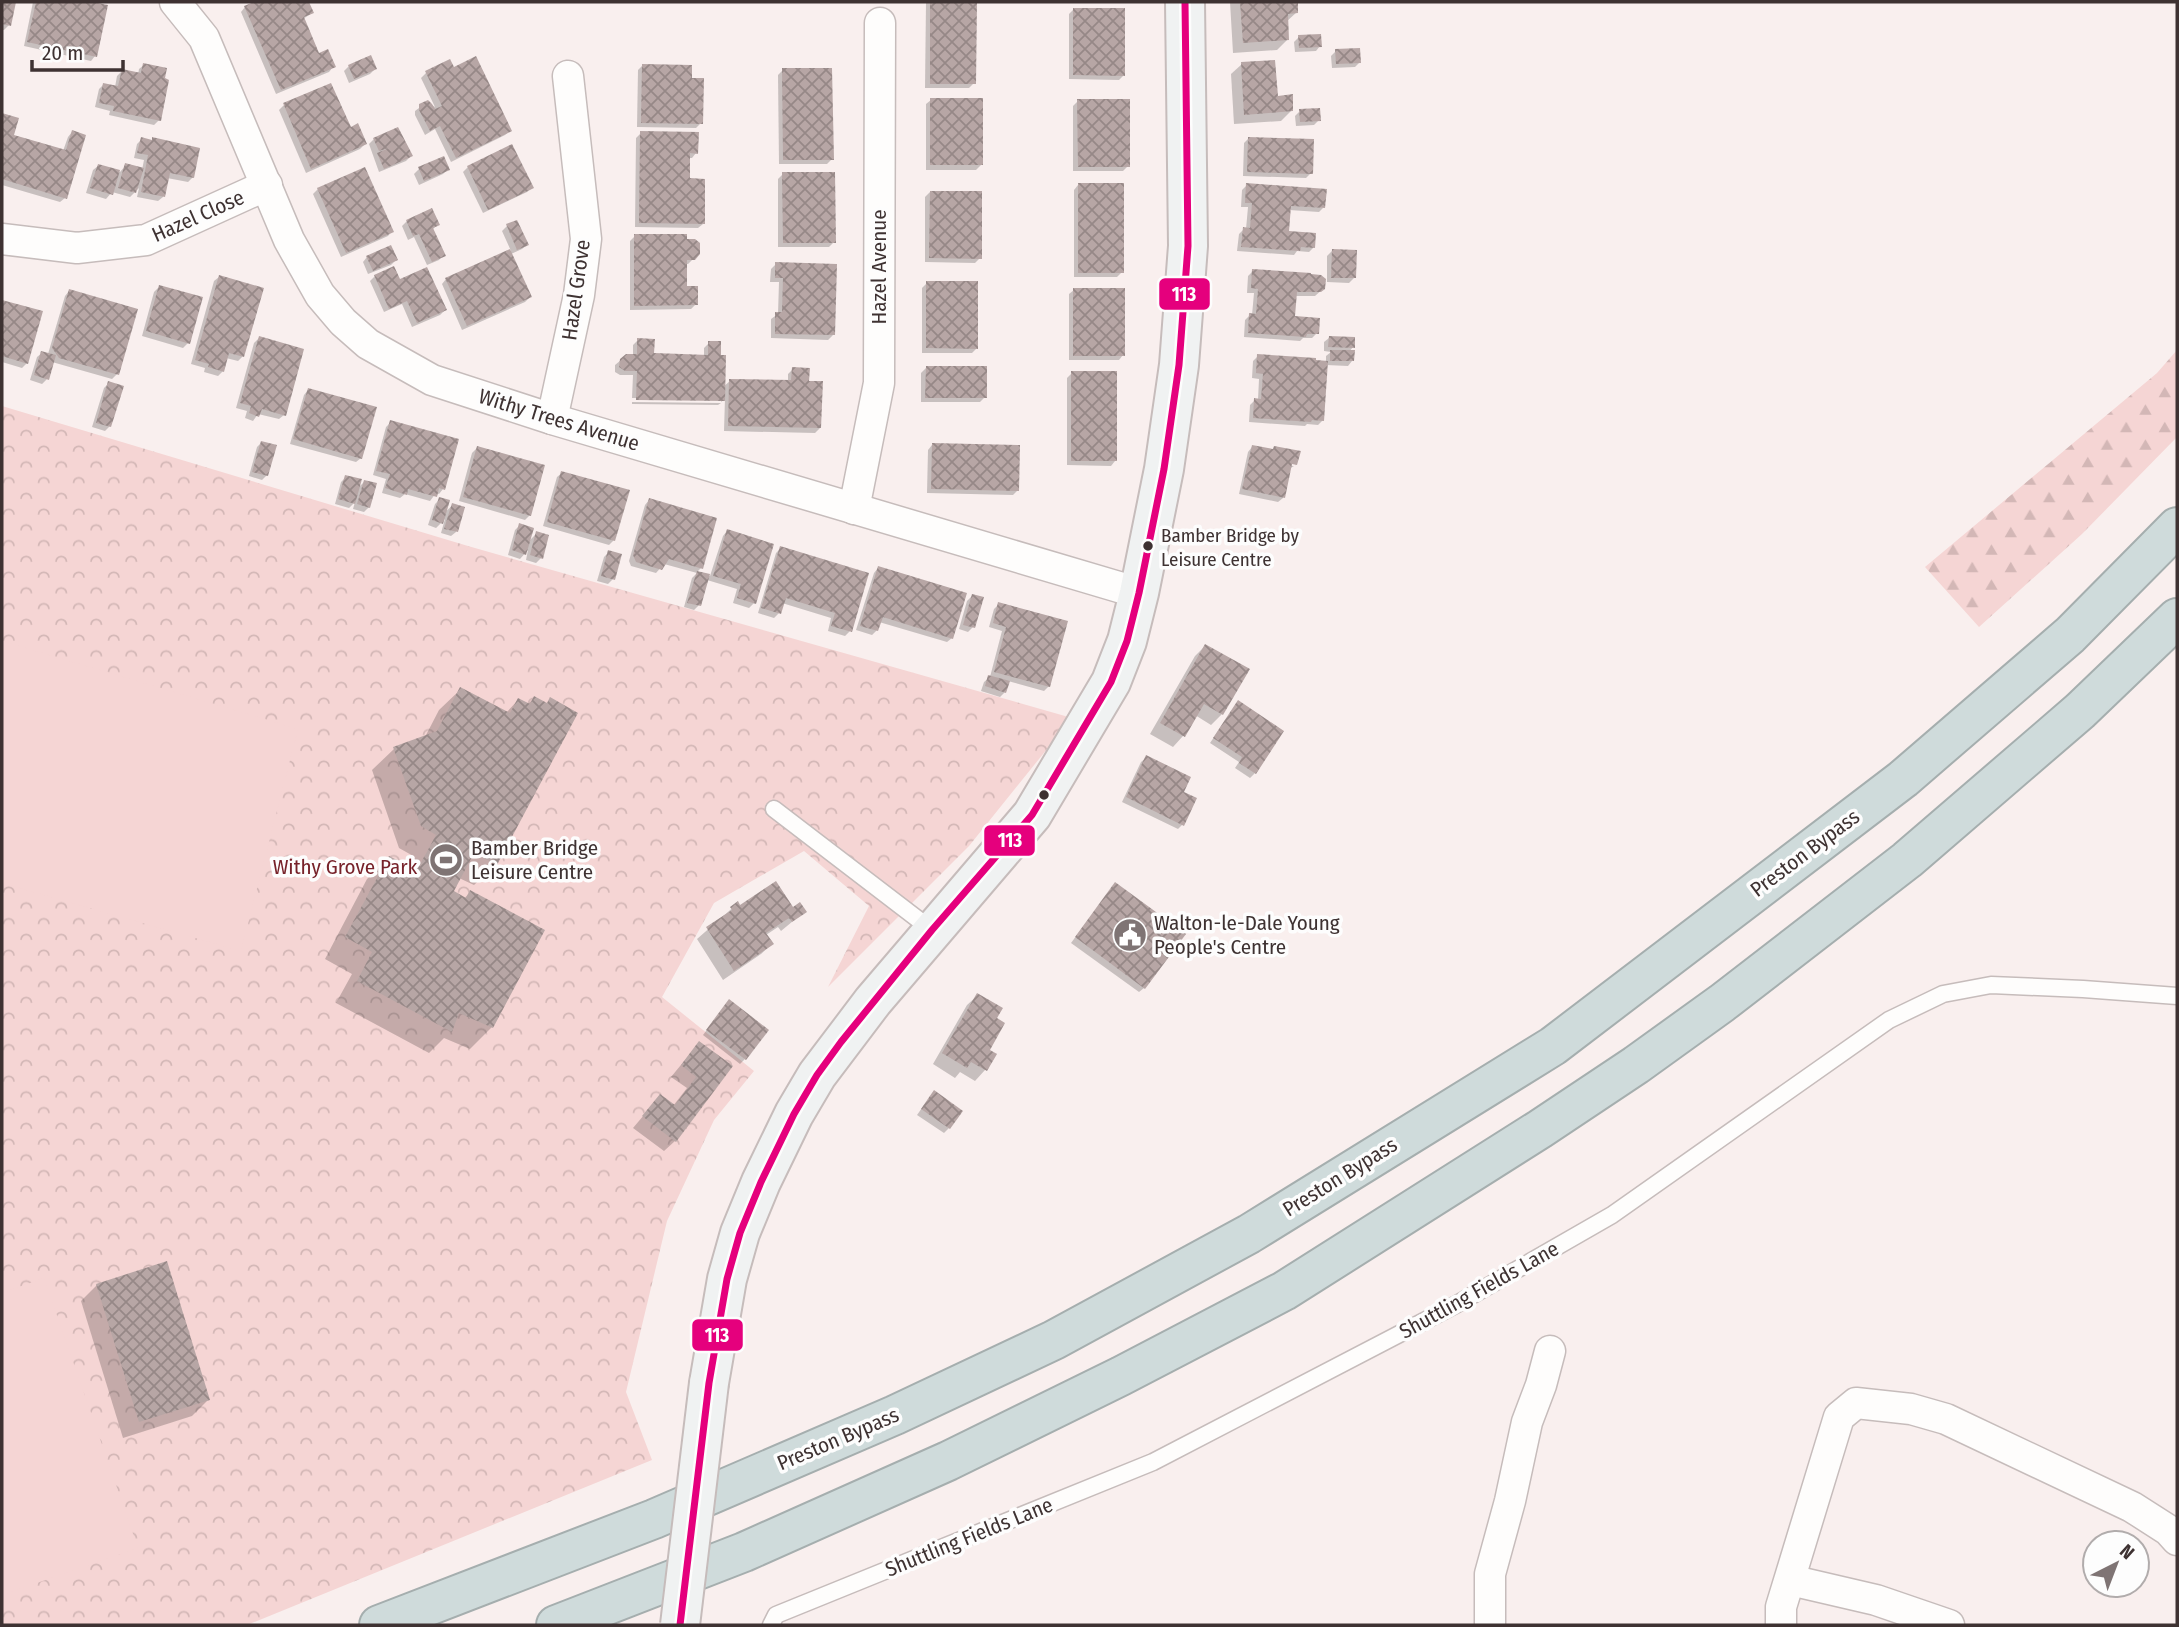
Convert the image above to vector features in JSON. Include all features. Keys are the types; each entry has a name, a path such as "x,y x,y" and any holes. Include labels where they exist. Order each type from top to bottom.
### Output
{"highway":[{"name":"Preston Bypass","path":"379,1625 654,1519 895,1415 1054,1340 1249,1234 1564,1038 1903,779 2070,635 2177,527"},
{"path":"556,1625 744,1552 948,1461 1121,1377 1284,1291 1551,1122 1722,1003 1907,860 2080,711 2177,618"}],"street":[{"name":"Withy Trees Avenue","path":"176,2 204,38 289,240 320,295 368,344 432,380 552,419 1139,593"},
{"path":"680,1625 709,1383 727,1279 740,1233 761,1182 794,1114 841,1042 932,930 1032,815 1111,682 1127,640 1164,469 1179,365 1188,246 1185,2"},
{"name":"Hazel Avenue","path":"853,509 879,383 880,23"},
{"name":"Hazel Grove","path":"552,419 579,295 586,239 568,76"},
{"name":"Hazel Close","path":"2,239 77,248 146,240 267,186"},
{"path":"1490,1625 1490,1574 1510,1501 1527,1422 1550,1351"},
{"path":"1781,1625 1782,1607 1839,1417 1856,1403 1911,1409 1946,1419 2132,1507 2168,1530 2177,1540"},
{"path":"1790,1580 1876,1600 1949,1625"}],"lane":[{"path":"774,809 932,930"},
{"name":"Shuttling Fields Lane","path":"771,1625 776,1615 1153,1462 1457,1304 1612,1215 1889,1020 1943,995 1991,985 2177,996"}],"green space":[{"path":"2177,350 2177,437 2082,534 1979,627 1925,567 2157,373"},
{"name":"Withy Grove Park","path":"2,406 468,546 1072,718 969,846 828,987 869,906 804,851 714,903 662,997 754,1071 714,1120 667,1221 626,1392 652,1460 247,1625 2,1625"},
{"path":"2,641 298,729 241,951 2,883"},
{"path":"44,1278 138,1548 2,1595 2,1293"}],"building":[{"path":"2,2 16,2 11,26 2,24"},
{"path":"36,2 93,2 108,5 97,57 27,42"},
{"path":"254,2 309,2 314,13 304,17 319,53 328,49 336,67 281,90 244,6"},
{"path":"930,2 977,2 976,84 930,84"},
{"path":"1240,2 1298,2 1298,13 1288,14 1289,40 1243,43"},
{"path":"1073,8 1125,8 1125,76 1073,75"},
{"path":"1321,34 1322,47 1299,48 1298,35"},
{"path":"1360,48 1361,63 1336,64 1335,49"},
{"path":"371,55 377,69 354,79 348,65"},
{"path":"476,56 512,131 456,158 440,126 430,131 419,110 419,104 428,100 435,109 442,106 425,71 450,59 454,67"},
{"path":"1275,60 1278,96 1293,94 1293,111 1244,115 1241,62"},
{"path":"143,63 167,68 165,78 169,80 161,121 113,111 114,106 99,103 103,83 118,86 122,69 141,73"},
{"path":"642,64 692,65 692,78 704,78 703,124 641,123"},
{"path":"782,68 832,68 834,160 783,160"},
{"path":"331,83 351,127 358,123 367,144 311,169 283,103"},
{"path":"930,98 983,98 983,165 930,165"},
{"path":"1077,99 1130,99 1130,167 1078,167"},
{"path":"1320,108 1321,121 1300,122 1299,109"},
{"path":"2,113 19,118 14,135 66,150 72,130 86,135 67,199 2,179"},
{"path":"398,127 413,156 384,169 377,153 389,148 379,151 373,138"},
{"path":"640,131 699,132 698,154 690,153 690,178 705,179 705,224 639,223"},
{"path":"141,137 200,148 194,178 170,173 165,197 141,192 148,155 137,153"},
{"path":"1248,137 1314,139 1313,174 1247,172"},
{"path":"512,144 534,188 488,210 467,166"},
{"path":"444,156 450,170 424,181 418,167"},
{"path":"125,163 144,168 136,193 118,188"},
{"path":"98,164 120,170 113,195 90,188"},
{"path":"365,167 394,232 346,253 317,188"},
{"path":"782,172 835,172 836,243 783,243"},
{"path":"1078,183 1124,183 1124,273 1078,273"},
{"path":"1246,183 1327,189 1325,208 1291,206 1289,231 1316,233 1315,248 1301,247 1300,251 1241,247 1243,227 1250,228 1252,203 1245,203"},
{"path":"930,191 982,191 982,259 929,258"},
{"path":"432,208 440,225 433,228 446,256 432,262 419,234 413,236 406,220"},
{"path":"517,220 529,245 517,250 506,224"},
{"path":"634,234 687,234 687,239 695,239 700,243 700,254 695,260 687,260 687,286 698,286 698,305 634,306"},
{"path":"391,245 398,260 373,271 366,256"},
{"path":"510,249 532,297 467,326 445,278"},
{"path":"1332,249 1357,250 1356,278 1331,278"},
{"path":"775,262 837,264 835,335 775,334 775,312 782,312 783,278 775,278"},
{"path":"394,266 400,279 427,267 447,310 417,323 407,301 389,309 374,275"},
{"path":"1252,269 1311,273 1326,279 1325,289 1321,292 1297,292 1295,316 1320,318 1319,334 1307,334 1306,337 1248,333 1249,313 1256,314 1258,289 1251,288"},
{"path":"219,275 264,288 244,357 229,353 224,372 195,360"},
{"path":"926,281 978,281 978,349 926,348"},
{"path":"159,285 203,297 190,344 146,331"},
{"path":"1073,288 1125,288 1125,356 1073,356"},
{"path":"69,289 138,309 119,375 59,358 52,348"},
{"path":"2,300 43,311 28,364 2,356"},
{"path":"259,336 304,349 286,416 262,409 259,417 249,413 251,406 240,403"},
{"path":"1329,336 1355,337 1355,348 1328,347"},
{"path":"637,338 655,339 654,353 708,355 708,341 721,341 721,355 726,355 725,401 636,400 637,371 625,371 619,367 620,359 626,354 637,354"},
{"path":"1330,350 1355,350 1354,361 1330,361"},
{"path":"41,351 56,355 49,380 34,375"},
{"path":"1257,354 1328,361 1324,421 1253,418 1254,398 1261,399 1263,374 1256,373"},
{"path":"926,366 987,366 987,398 925,398"},
{"path":"792,367 810,368 809,381 823,381 821,428 728,426 729,379 791,380"},
{"path":"1071,371 1117,371 1117,461 1071,461"},
{"path":"108,381 124,386 111,427 96,423"},
{"path":"308,388 377,407 362,459 293,439"},
{"path":"390,420 459,439 445,490 439,488 437,497 408,489 407,495 385,488 390,474 376,471"},
{"path":"261,441 277,445 268,476 252,472"},
{"path":"932,443 1020,445 1019,491 931,489"},
{"path":"1252,445 1301,451 1297,465 1292,464 1285,498 1242,489"},
{"path":"477,446 545,465 531,516 463,497"},
{"path":"561,471 630,490 615,541 547,522"},
{"path":"345,475 362,479 355,504 338,499"},
{"path":"364,480 377,483 370,508 357,504"},
{"path":"439,497 450,500 443,524 432,520"},
{"path":"649,498 717,518 703,569 669,559 662,570 636,562 633,555"},
{"path":"452,503 465,507 458,532 444,529"},
{"path":"519,523 534,528 526,555 512,550"},
{"path":"727,529 774,544 756,604 737,598 741,584 713,576"},
{"path":"536,531 549,535 543,559 530,555"},
{"path":"780,546 869,573 852,632 831,626 835,613 786,598 781,614 761,608"},
{"path":"608,550 622,554 615,580 601,576"},
{"path":"878,566 967,593 953,639 883,617 878,631 860,626"},
{"path":"697,571 710,574 701,606 687,603"},
{"path":"972,594 984,597 975,628 963,625"},
{"path":"998,602 1068,621 1050,687 994,672 1006,627 993,623"},
{"path":"1205,644 1250,669 1223,715 1204,704 1185,737 1160,723"},
{"path":"988,675 1010,681 1006,693 985,686"},
{"name":"Bamber Bridge Leisure Centre","path":"460,687 510,713 518,698 530,704 534,696 547,703 550,697 578,713 497,865 474,853 454,891 466,898 470,890 545,930 493,1028 459,1013 452,1032 357,981 372,952 345,937 389,856 417,870 436,835 421,826 393,747 437,731"},
{"path":"1238,700 1284,731 1256,774 1239,763 1242,757 1213,738"},
{"path":"1146,755 1191,777 1184,792 1197,798 1184,826 1126,797"},
{"path":"776,881 793,907 800,902 807,912 792,922 789,918 766,933 774,944 734,971 706,927 732,910 730,907 738,901 740,905"},
{"name":"Walton-le-Dale Young People's Centre","path":"1115,882 1186,934 1145,989 1075,937"},
{"path":"977,993 1003,1008 997,1018 1005,1023 990,1050 997,1054 987,1071 971,1062 967,1068 942,1053"},
{"path":"729,999 769,1030 746,1060 706,1030"},
{"path":"699,1041 733,1066 676,1142 642,1116 660,1094 675,1105 696,1077 681,1065"},
{"path":"934,1090 963,1111 950,1129 921,1109"},
{"path":"167,1261 210,1400 139,1422 96,1284"}],"transit line":[{"name":"113","path":"680,1625 709,1383 727,1279 740,1233 761,1182 794,1114 841,1042 932,930 1032,815 1111,682 1127,641 1164,469 1179,365 1188,246 1185,2"}],"place":[{"name":"Bamber Bridge by Leisure Centre","path":"1148,546"},
{"name":"Bamber Bridge Leisure Centre","path":"446,860"},
{"name":"Walton-le-Dale Young People's Centre","path":"1130,935"}]}
